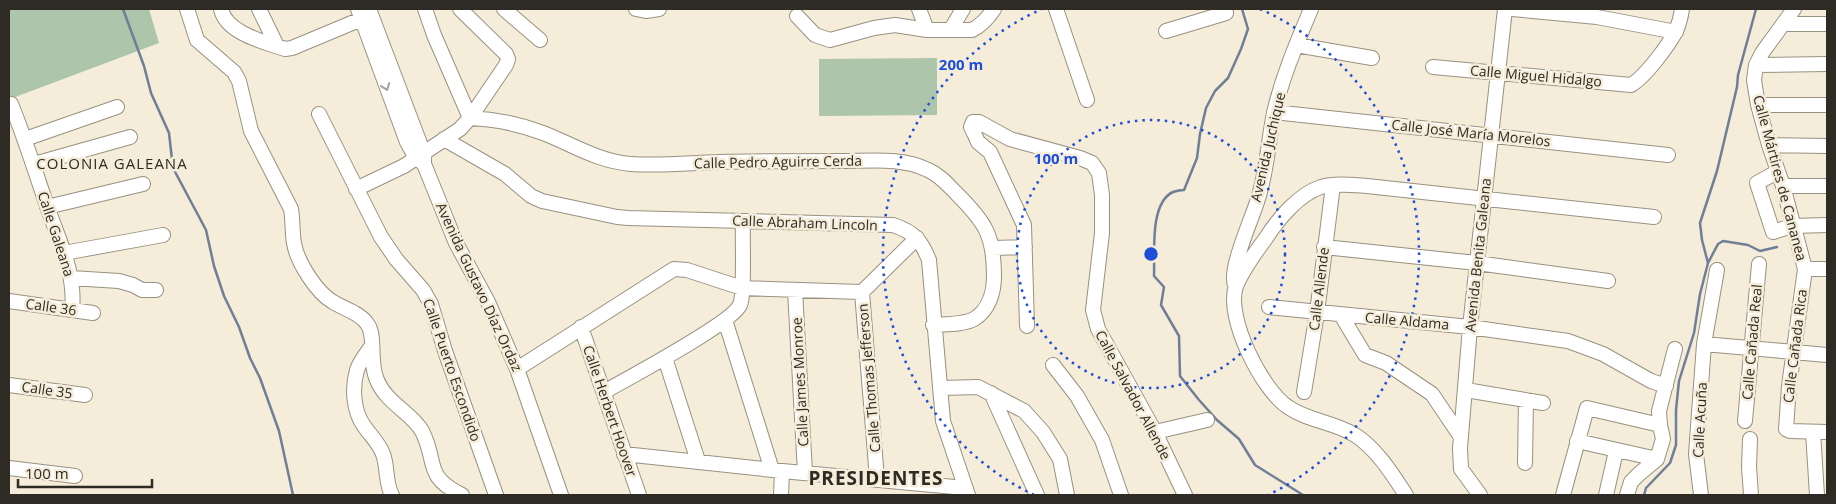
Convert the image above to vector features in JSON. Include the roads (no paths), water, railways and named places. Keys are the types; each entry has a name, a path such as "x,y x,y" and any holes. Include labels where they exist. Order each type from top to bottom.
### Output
{"street":[{"path":"187,9 197,40 234,72 239,81 251,131 290,209 293,222 294,244 300,262 322,294 332,302 358,315 367,323 372,333 371,347 376,378 382,390 421,430 431,464 439,480 450,489 462,495"},
{"path":"221,9 222,16 236,29 277,46 292,48 365,13"},
{"path":"259,9 277,46"},
{"path":"425,9 434,35 470,118"},
{"path":"356,189 421,159 460,129 470,118 506,65 508,59 506,54 460,9"},
{"path":"504,9 540,40"},
{"path":"636,9 646,11 659,9"},
{"path":"919,9 927,30"},
{"path":"951,29 963,9"},
{"path":"797,16 815,34 830,40 874,28 895,25 927,30 972,30 988,18 994,9"},
{"path":"1056,9 1087,100"},
{"name":"Avenida Juchique","path":"1311,9 1288,66 1274,112 1258,200 1241,245 1234,274 1233,282 1236,287 1235,313 1257,370 1266,386 1277,398 1288,407 1303,415 1355,435 1382,462 1406,495"},
{"name":"Avenida Benita Galeana","path":"1480,495 1461,469 1460,458 1470,327 1505,9"},
{"path":"1512,9 1597,17 1676,32 1682,9"},
{"path":"1794,9 1756,65 1827,64"},
{"path":"1166,32 1226,11"},
{"name":"Avenida Gustavo Díaz Ordaz","path":"365,13 407,142 421,159 456,242 488,302 517,369 561,495"},
{"path":"1784,24 1827,24"},
{"name":"Calle Miguel Hidalgo","path":"1433,67 1631,85 1638,81 1676,32"},
{"path":"1296,45 1372,58"},
{"name":"Calle Mártires de Cananea","path":"1756,65 1754,80 1758,105 1777,172 1783,186 1804,269"},
{"name":"Calle Galeana","path":"11,104 34,164 64,253 71,278 72,309"},
{"path":"1758,105 1827,105"},
{"path":"25,139 117,107"},
{"name":"Calle José María Morelos","path":"1274,112 1668,155"},
{"name":"Calle Puerto Escondido","path":"319,114 381,237 396,259 423,290 431,304 448,360 496,495"},
{"name":"Calle Pedro Aguirre Cerda","path":"470,118 506,121 542,133 596,157 614,162 657,165 875,161 909,163 928,170 943,179 976,213 988,234 993,248 994,284 992,295 982,312 973,320 933,325"},
{"name":"Calle Salvador Allende","path":"1025,247 1024,225 1017,207 990,152 978,142 971,125 973,122 979,122 1010,139 1080,158 1092,163 1099,173 1102,195 1102,233 1093,310 1098,329 1187,493"},
{"path":"34,164 130,137"},
{"name":"Calle Abraham Lincoln","path":"444,140 505,174 531,196 542,201 628,218 893,225 907,230 917,238"},
{"path":"1769,145 1827,146"},
{"path":"1777,172 1757,183 1773,232 1792,226 1827,226"},
{"path":"47,207 143,184"},
{"path":"1236,287 1255,254 1281,219 1308,194 1320,188 1333,185 1367,186 1654,217"},
{"name":"Calle Allende","path":"1304,392 1317,313 1333,185"},
{"path":"1783,186 1827,186"},
{"path":"604,392 665,358 735,313 742,298 742,220"},
{"path":"64,253 163,235"},
{"path":"624,454 877,480 967,492 943,421 933,325 929,260 924,246 917,238 862,292"},
{"path":"993,248 1025,247 1028,326"},
{"path":"1324,247 1608,281"},
{"name":"Calle Cañada Real","path":"1745,421 1750,348 1759,264"},
{"name":"Calle Thomas Jefferson","path":"517,369 674,269 687,270 742,288 862,292 877,480"},
{"path":"1804,269 1827,269"},
{"name":"Calle Cañada Rica","path":"1804,269 1793,352 1786,429 1790,431 1813,432"},
{"name":"Calle Acuña","path":"1701,495 1696,454 1704,344 1717,270"},
{"path":"71,278 119,281 142,290 156,290"},
{"name":"Calle James Monroe","path":"795,290 805,473"},
{"name":"Calle 36","path":"9,301 93,313"},
{"name":"Calle Aldama","path":"1269,308 1470,327 1568,340 1603,354 1651,381 1666,386"},
{"path":"1341,315 1365,355 1386,363 1432,394 1462,437"},
{"path":"725,320 777,471 782,495"},
{"name":"Calle Herbert Hoover","path":"581,327 639,495"},
{"path":"1704,344 1827,355"},
{"path":"371,347 361,360 357,370 355,399 362,424 378,444 383,455 386,494"},
{"path":"1627,495 1632,482 1657,459 1663,439 1659,411 1674,348"},
{"path":"665,358 698,461"},
{"path":"1053,365 1077,396 1102,440 1121,495"},
{"name":"Calle 35","path":"9,385 86,395"},
{"path":"940,388 978,387 1024,411 1042,432 1060,459 1067,495"},
{"path":"1466,390 1542,402"},
{"path":"991,393 1037,495"},
{"path":"1525,463 1526,400"},
{"path":"1563,495 1587,408 1660,425"},
{"path":"1154,432 1207,420"},
{"path":"1817,495 1813,432 1827,432"},
{"path":"1750,439 1751,495"},
{"path":"1577,442 1657,459"},
{"path":"1606,495 1616,451"},
{"path":"9,468 75,476"}],"waterway":[{"path":"123,9 144,66 151,93 169,133 173,168 206,230 214,266 224,296 260,378 279,431 293,495"},
{"path":"1242,9 1248,29 1228,78 1215,91 1206,108 1197,158 1184,190 1173,192 1165,198 1160,207 1155,230 1154,276 1164,287 1161,305 1179,336 1180,376 1217,420 1239,439 1255,465 1303,495"},
{"path":"1644,495 1646,488 1670,463 1676,445 1676,410 1679,381 1694,333 1700,294 1708,263 1700,223 1717,171 1737,87 1738,75 1756,9"},
{"path":"1708,263 1718,244 1723,241 1748,245 1760,251 1777,247"}],"district":[{"name":"COLONIA GALEANA","path":"112,164"},
{"name":"PRESIDENTES","path":"876,478"}]}
